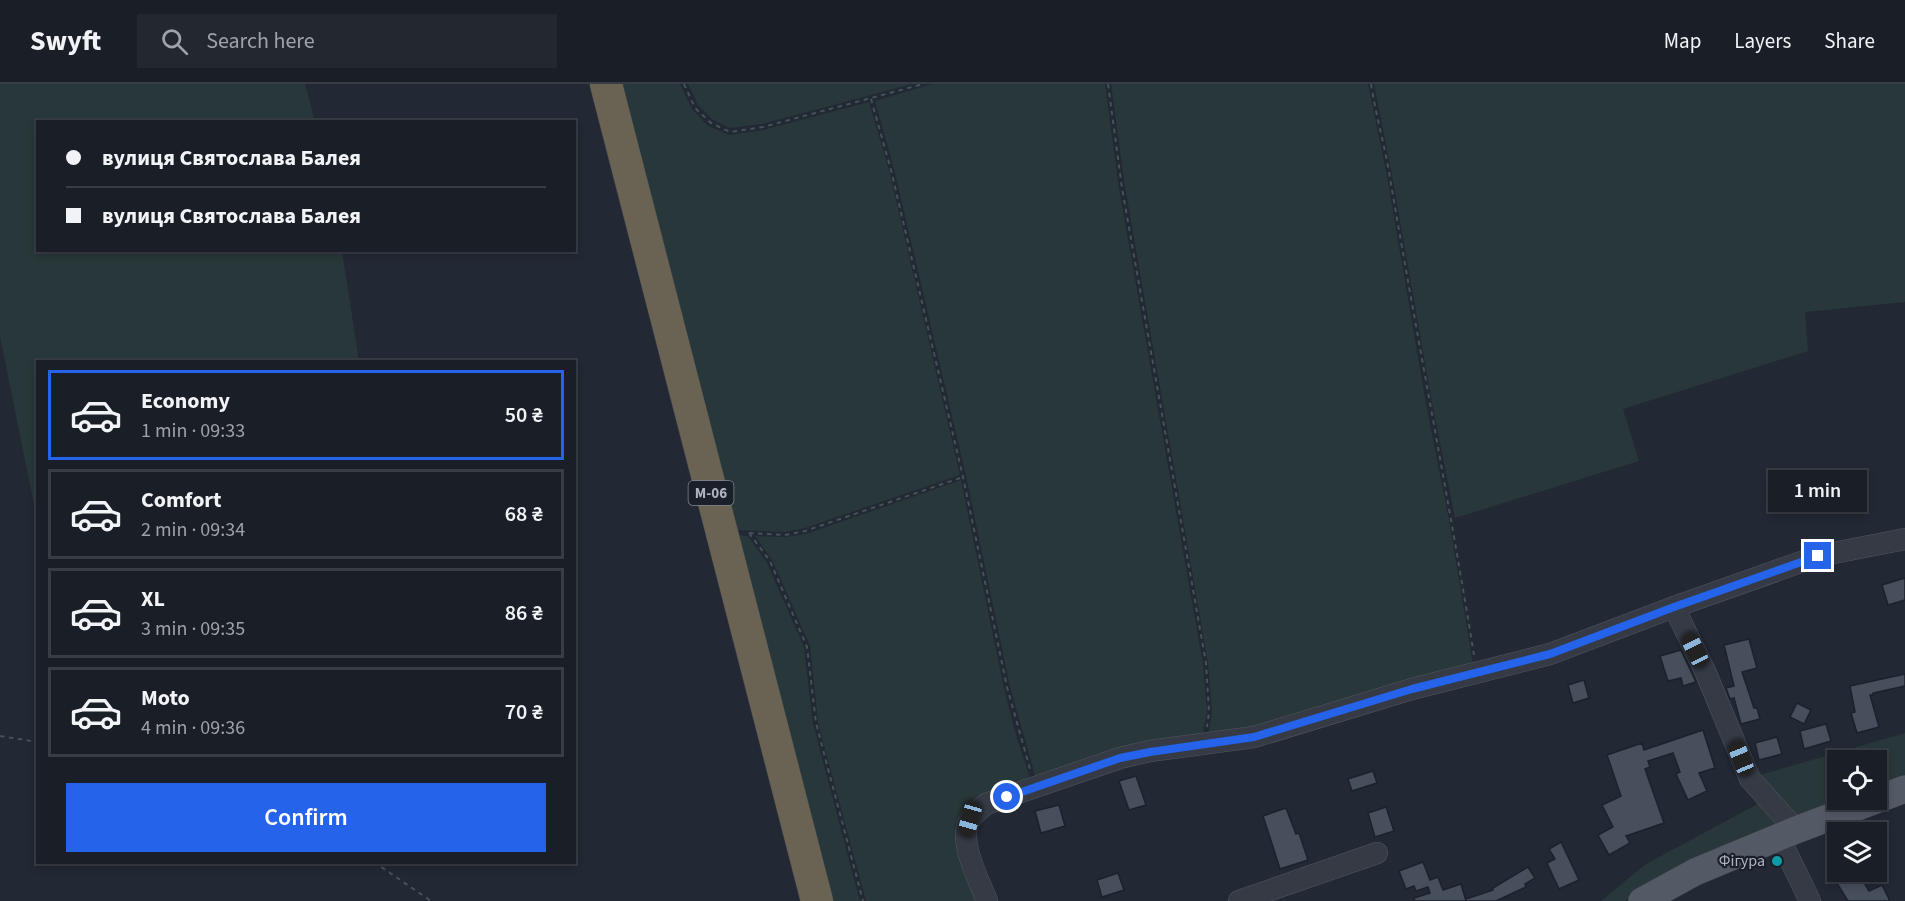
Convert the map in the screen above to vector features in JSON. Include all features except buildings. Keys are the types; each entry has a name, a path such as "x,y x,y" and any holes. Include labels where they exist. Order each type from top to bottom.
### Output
{"highway":[{"name":"М-06","path":"606,84 736,533 817,901"}],"main road":[{"path":"1642,901 1695,872 1905,789"}],"street":[{"path":"987,901 969,854 966,834 970,819 986,804 1120,758 1254,737 1412,689 1550,654 1818,556 1905,539"},
{"path":"1674,607 1706,671 1750,779 1788,834 1810,901"},
{"path":"1239,901 1377,853"}],"path":[{"path":"684,84 695,108 711,123 730,132 763,127 923,84"},
{"path":"1108,84 1122,188 1206,663 1209,712 1203,744"},
{"path":"1371,84 1390,176 1427,392 1452,519 1477,672"},
{"path":"871,99 891,170 963,477 1007,687 1032,775 1029,789"},
{"path":"736,533 785,535 805,531 963,477"},
{"path":"736,533 770,561 807,647 816,723 863,901"},
{"path":"0,736 36,742"},
{"path":"377,864 430,901"}],"shaded area":[{"path":"0,84 305,84 315,120 36,120 36,252 342,252 359,360 36,360 36,515 0,336"},
{"path":"618,84 680,84 692,109 708,126 729,135 763,130 869,102 889,170 960,475 805,528 785,532 734,530"},
{"path":"688,84 912,84 762,124 730,128 713,120 698,105"},
{"path":"932,84 1105,84 1119,188 1203,664 1207,712 1201,742 1033,785 1035,775 1010,687 966,476 894,169 875,101"},
{"path":"1111,84 1368,84 1387,176 1474,670 1207,741 1212,713 1208,663 1125,187"},
{"path":"1374,84 1905,84 1905,302 1805,312 1808,351 1623,409 1639,461 1455,518"},
{"path":"961,480 1004,688 1029,775 1026,787 967,817 984,901 866,901 818,723 810,646 772,560 755,536 785,537 806,534"},
{"path":"736,535 748,536 767,563 804,647 813,724 860,901 830,901"},
{"path":"1905,733 1905,778 1887,785 1887,750 1846,750"},
{"path":"1827,756 1827,808 1793,821 1753,777"},
{"path":"1765,800 1786,824 1647,886 1625,901 1601,901 1646,864"}],"place":[{"name":"Фігура","path":"1777,861"}],"route":[{"path":"1007,797 1120,758 1254,737 1412,689 1550,654 1818,556"}]}
